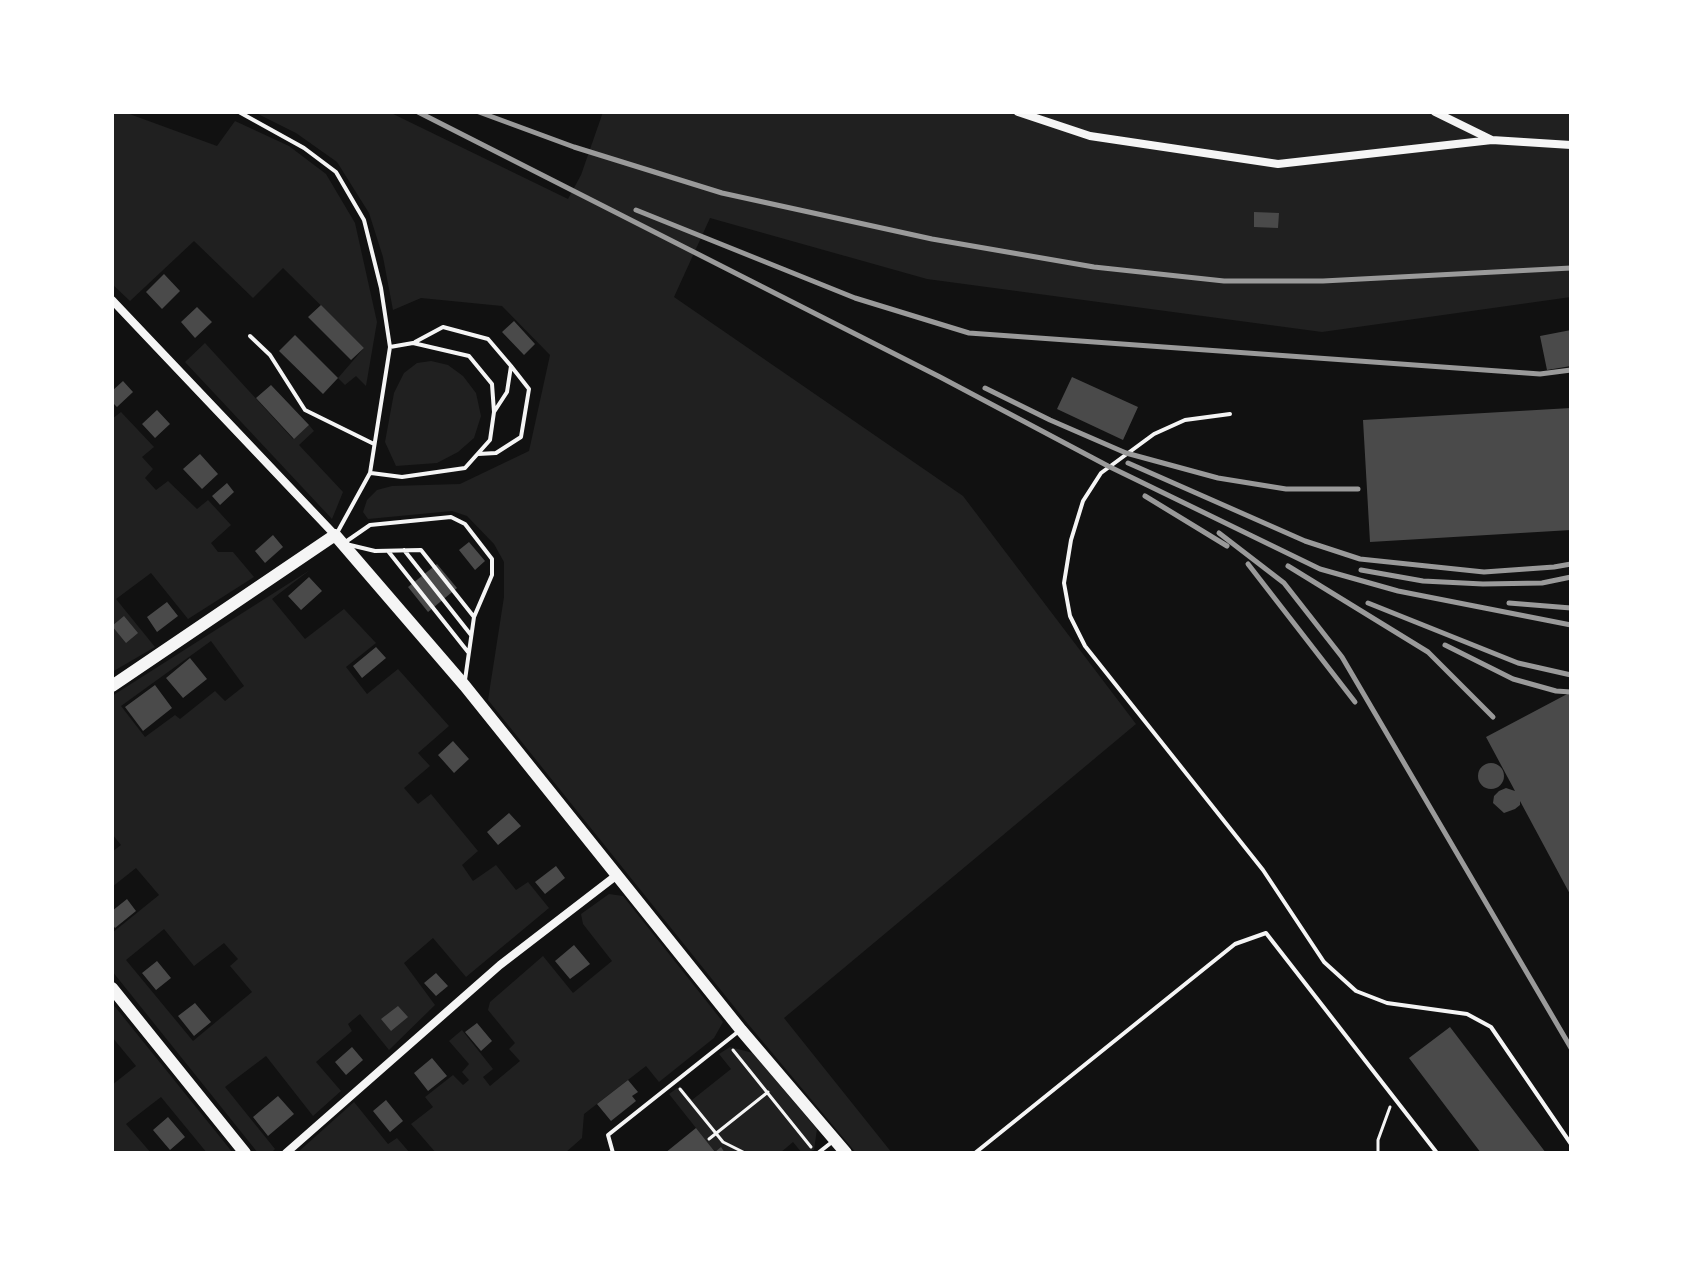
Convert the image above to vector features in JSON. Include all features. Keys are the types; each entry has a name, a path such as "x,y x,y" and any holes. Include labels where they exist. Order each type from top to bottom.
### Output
{"main road":[{"path":"112,686 340,539 465,686 741,1030 846,1153"},
{"path":"112,988 245,1153"}],"street":[{"path":"1018,112 1090,136 1278,164 1492,140 1571,145"},
{"path":"1435,112 1492,140"},
{"path":"112,300 340,539"},
{"path":"286,1153 500,965 617,875"}],"lane":[{"path":"239,112 304,148 336,172 364,220 381,288 390,347 370,473 340,539"},
{"path":"390,347 413,343 443,327 488,339 511,366 529,389 521,437 496,453 478,454"},
{"path":"250,336 270,355 305,410 374,444"},
{"path":"370,473 402,477 465,468 490,440 494,412 492,384 469,356 413,343"},
{"path":"494,412 507,392 511,366"},
{"path":"1230,414 1185,420 1154,434 1101,473 1083,501 1071,540 1064,583 1070,616 1085,646 1263,870 1324,962 1356,991 1387,1003 1467,1014 1491,1027 1571,1144"},
{"path":"340,539 370,525 451,517 465,524 492,559 492,575 474,617 465,686"},
{"path":"340,539 375,551 421,550 474,617"},
{"path":"404,550 471,635"},
{"path":"388,551 468,652"},
{"path":"975,1153 1235,944 1266,933 1437,1153"},
{"path":"613,1153 608,1135 741,1030"},
{"path":"1564,1134 1571,1136"},
{"path":"817,1153 835,1140"}],"path":[{"path":"726,1042 817,1153"},
{"path":"675,1083 723,1142 745,1153"},
{"path":"709,1139 768,1092"},
{"path":"1378,1153 1378,1140 1393,1097"}],"shaded area":[{"path":"112,112 124,112 217,146 235,121 289,146 326,174 355,223 377,322 366,386 356,376 345,385 338,378 364,348 283,268 253,298 194,241 130,301 112,284"},
{"path":"254,112 389,112 568,199 581,175 603,112 1571,112 1571,297 1322,332 927,279 710,218 674,297 963,496 1136,724 784,1018 892,1153 856,1153 748,1024 488,700 504,597 504,562 494,544 467,516 452,511 368,519 363,512 367,500 377,490 392,486 460,484 529,451 550,355 502,306 421,298 393,310 383,257 369,213 337,162 296,133"},
{"path":"205,343 293,439 309,425 314,431 299,445 343,492 332,519 185,362"},
{"path":"431,361 448,365 463,376 476,393 481,416 474,438 458,452 437,463 396,466 385,442 394,393 404,373 417,363"},
{"path":"121,412 154,447 142,457 153,469 145,478 156,490 168,481 197,509 208,500 231,525 211,543 218,552 233,552 254,577 188,619 151,573 116,599 155,647 112,672 112,419"},
{"path":"310,570 272,599 305,639 344,609 376,643 346,667 367,694 398,669 449,726 418,753 430,766 404,788 418,804 431,794 478,851 462,865 473,881 496,865 516,890 528,882 549,908 466,977 433,938 404,963 435,1005 389,1050 360,1014 348,1024 352,1031 316,1062 341,1091 313,1116 266,1056 225,1087 275,1149 271,1153 258,1153 112,971 112,933 159,895 136,868 112,887 112,852 121,845 112,834 112,696","holes":["211,641 244,686 225,701 215,691 180,719 175,715 145,737 121,706","164,929 194,966 224,943 238,959 230,966 252,992 193,1041 126,960"]},
{"path":"609,894 623,896 723,1022 714,1038 659,1082 646,1066 584,1114 582,1138 565,1153 436,1153 411,1124 433,1107 425,1097 453,1075 463,1085 469,1080 462,1072 469,1064 449,1041 462,1030 493,1069 483,1077 490,1086 520,1061 509,1049 515,1043 488,1010 490,1002 543,956 573,993 612,961 583,924 581,914"},
{"path":"112,1003 233,1153 207,1153 161,1097 126,1124 151,1153 112,1153 112,1085 136,1066 112,1037"},
{"path":"730,1047 753,1053 817,1129 814,1150 802,1153 793,1142 780,1153 725,1153 721,1148 715,1152 669,1094 680,1086 692,1100 731,1069 719,1054"},
{"path":"354,1102 388,1144 397,1138 410,1153 297,1153"}],"building":[{"path":"1254,212 1279,213 1278,228 1254,227"},
{"path":"164,274 180,291 162,309 146,292"},
{"path":"321,305 364,348 351,360 308,317"},
{"path":"197,307 212,322 195,338 181,322"},
{"path":"514,321 535,344 524,355 502,332"},
{"path":"1571,330 1571,366 1547,370 1540,336"},
{"path":"295,335 338,378 323,394 279,351"},
{"path":"1072,377 1138,407 1123,440 1057,409"},
{"path":"123,381 133,392 117,407 112,402 112,391"},
{"path":"271,385 309,425 294,439 256,398"},
{"path":"1571,408 1571,530 1370,542 1363,420"},
{"path":"157,410 170,424 155,438 142,424"},
{"path":"200,454 218,474 202,489 183,469"},
{"path":"227,483 234,492 220,505 212,496"},
{"path":"273,535 283,547 265,563 255,551"},
{"path":"469,542 485,561 475,570 459,550"},
{"path":"437,564 457,588 428,612 408,587"},
{"path":"309,577 322,591 301,610 288,596"},
{"path":"167,602 178,616 157,632 147,617"},
{"path":"124,616 138,633 126,643 112,626"},
{"path":"376,647 386,658 362,678 353,666"},
{"path":"190,658 207,679 183,698 166,678"},
{"path":"155,685 172,708 143,731 125,707"},
{"path":"1571,692 1571,896 1520,801 1515,809 1504,813 1493,803 1499,791 1506,788 1515,791 1486,737"},
{"path":"453,741 469,759 454,773 438,755"},
{"path":"1491,763 1500,767 1504,776 1500,785 1491,789 1482,785 1478,776 1482,767"},
{"path":"509,813 521,826 498,845 487,832"},
{"path":"556,866 565,878 545,894 535,882"},
{"path":"127,899 136,911 115,928 112,911"},
{"path":"574,945 590,964 570,979 555,961"},
{"path":"157,961 171,978 156,990 142,973"},
{"path":"436,973 448,986 436,996 424,983"},
{"path":"195,1003 211,1022 194,1036 178,1016"},
{"path":"398,1006 408,1017 391,1031 381,1019"},
{"path":"477,1023 492,1041 481,1051 465,1032"},
{"path":"1450,1027 1546,1153 1481,1153 1409,1058"},
{"path":"352,1047 363,1060 346,1075 335,1062"},
{"path":"432,1058 447,1076 428,1091 414,1073"},
{"path":"628,1080 638,1092 632,1096 636,1101 611,1121 597,1104"},
{"path":"278,1096 294,1114 268,1136 253,1117"},
{"path":"386,1100 403,1121 390,1132 373,1111"},
{"path":"168,1117 185,1137 170,1150 153,1130"},
{"path":"696,1128 715,1152 721,1147 725,1153 665,1153"}],"railway":[{"path":"418,112 940,377 1108,466 1320,569 1398,591 1571,625"},
{"path":"479,112 574,147 722,193 932,239 1094,267 1224,281 1323,281 1571,268"},
{"path":"636,210 855,298 969,333 1540,374 1571,370"},
{"path":"985,388 1126,453 1218,478 1286,489 1358,489"},
{"path":"1128,463 1305,541 1360,559 1484,572 1571,564"},
{"path":"1145,496 1227,546"},
{"path":"1219,533 1284,583 1342,657 1571,1048"},
{"path":"1248,564 1355,702"},
{"path":"1288,566 1428,652 1493,717"},
{"path":"1361,570 1423,581 1483,584 1542,583 1571,577"},
{"path":"1368,603 1518,663 1571,675"},
{"path":"1509,603 1571,608"},
{"path":"1445,645 1513,679 1571,692"}]}
